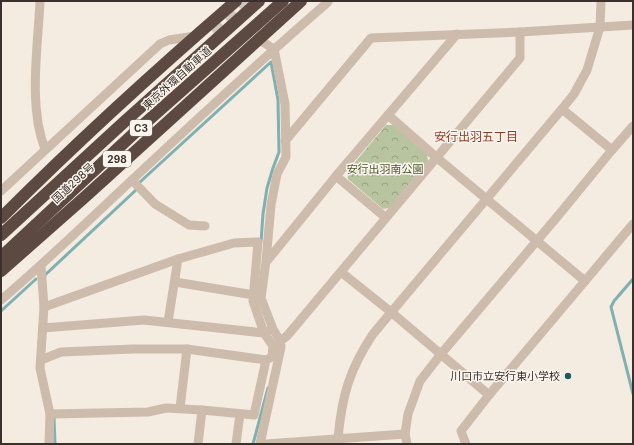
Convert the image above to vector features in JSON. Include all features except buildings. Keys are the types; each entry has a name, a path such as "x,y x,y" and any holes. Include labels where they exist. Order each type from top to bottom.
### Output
{"highway":[{"path":"1,218 47,172 236,1"},
{"name":"東京外環自動車道","path":"1,235 259,1"},
{"name":"東京外環自動車道","path":"1,257 149,120 283,1"},
{"path":"1,270 86,196 301,1"},
{"name":"国道298号","path":"1,224 212,31"},
{"name":"国道298号","path":"1,270 122,155 236,53"}],"street":[{"path":"40,1 35,85 36,115 40,138 45,149"},
{"path":"339,441 342,401 350,375 363,348 373,334 574,94 587,70 600,27 601,1"},
{"path":"1,300 41,266 274,49 328,2"},
{"path":"285,141 371,38 520,32 633,25"},
{"path":"280,341 287,336 520,58 520,32"},
{"path":"266,261 457,34"},
{"path":"1,191 160,44 169,40 196,36"},
{"path":"258,39 274,49 285,104 286,156 277,174 271,205 262,298 273,329 280,341 281,347 260,444"},
{"path":"562,109 612,150"},
{"path":"388,115 585,282"},
{"path":"407,444 405,434 408,414 420,381 633,126"},
{"path":"336,176 386,217"},
{"path":"132,180 155,204 190,225 205,226"},
{"path":"466,444 460,431 488,395 633,224"},
{"path":"41,360 61,352 133,349 187,349 266,360 272,356 274,346 264,333 253,301 258,242 234,243 178,259 44,306"},
{"path":"168,322 178,259"},
{"path":"41,266 44,306 40,368 50,414 49,444"},
{"path":"341,272 392,312 488,395"},
{"path":"175,282 254,295"},
{"path":"43,328 144,320 264,333 273,329"},
{"path":"180,408 187,349"},
{"path":"50,414 148,412 166,408 180,408 254,415 266,360"},
{"path":"198,444 202,410"},
{"path":"236,444 240,414"},
{"path":"266,444 339,441 405,434"}],"green space":[{"name":"安行出羽南公園","path":"386,125 393,125 427,154 428,161 389,208 383,209 348,179 347,172"}],"waterway":[{"path":"140,182 271,62 278,100 279,152 267,188 261,242"},
{"path":"45,276 136,190"},
{"path":"1,311 36,279"},
{"path":"633,279 614,301 611,307 633,394"},
{"path":"253,444 268,388"},
{"path":"54,417 55,444"}],"tunnel":[{"path":"212,31 247,1"}],"place":[{"name":"川口市立安行東小学校","path":"568,376"}],"district":[{"name":"安行出羽五丁目","path":"476,136"}]}
